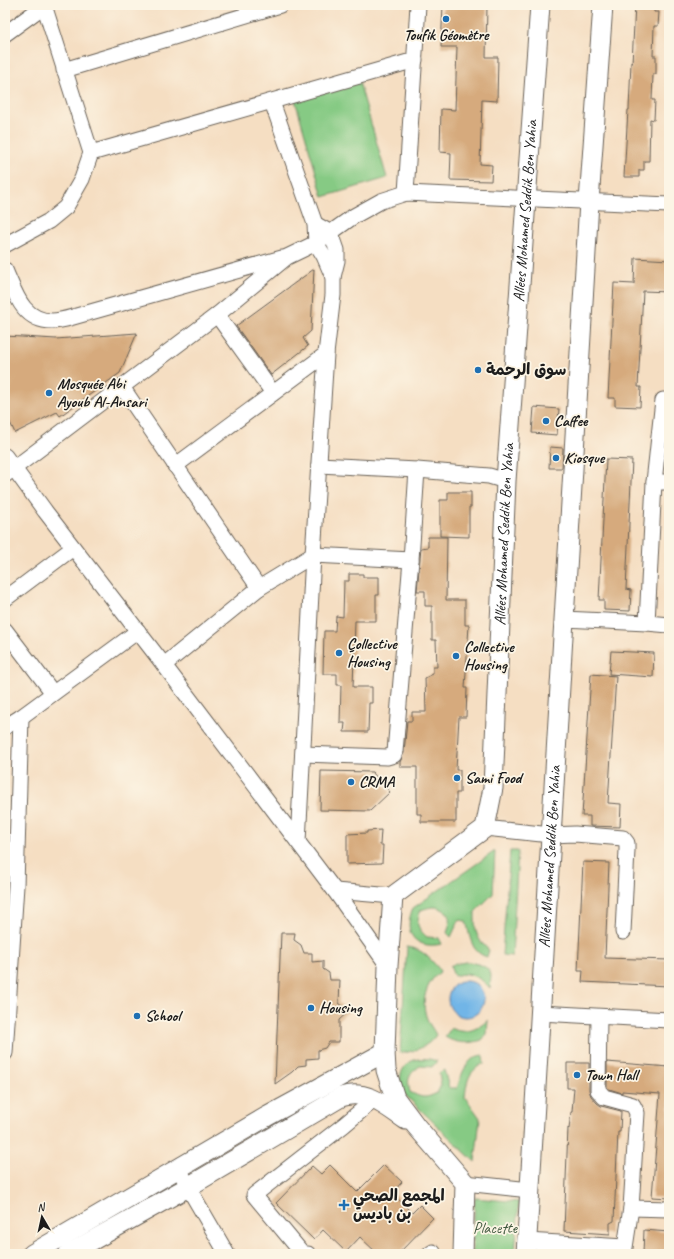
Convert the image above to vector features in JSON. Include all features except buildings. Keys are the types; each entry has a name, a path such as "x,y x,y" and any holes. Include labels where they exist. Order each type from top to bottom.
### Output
{"street":[{"path":"5,34 44,5 91,153 82,178 66,207 49,221 5,245"},
{"path":"64,70 280,5"},
{"path":"406,193 418,5"},
{"name":"Allées Mohamed Seddik Ben Yahia","path":"485,828 493,788 506,482 540,5"},
{"name":"Allées Mohamed Seddik Ben Yahia","path":"526,1247 589,202 603,5"},
{"path":"91,153 415,60"},
{"path":"272,102 315,224 316,243 324,256 333,277"},
{"path":"5,270 19,302 28,312 35,319 52,322 287,257 316,243 354,216 381,201 406,193 669,205 669,202"},
{"path":"298,842 313,555 326,354 333,295 333,277 337,261 337,250 331,232 315,224"},
{"path":"287,257 217,316 122,387 8,466 45,511 164,665 335,891 388,966"},
{"path":"217,316 273,393"},
{"path":"175,466 326,354"},
{"path":"122,387 258,588"},
{"path":"647,623 654,482 663,400"},
{"path":"319,465 417,470 489,476 506,482"},
{"path":"303,754 386,757 394,755 411,560 417,470"},
{"path":"654,482 669,482"},
{"path":"5,599 73,548"},
{"path":"164,665 258,588 313,555 411,560"},
{"path":"564,619 669,625"},
{"path":"5,630 53,693"},
{"path":"5,727 138,632"},
{"path":"5,1053 11,888 21,717"},
{"path":"335,891 393,896 485,828 551,835 584,834 623,838 627,843 627,850 623,932"},
{"path":"393,896 388,966 385,1052 386,1070 395,1098 416,1126 465,1183 463,1254"},
{"path":"540,1013 669,1020"},
{"path":"526,1247 624,1250 630,1208 637,1113 633,1105 604,1097 598,1090 599,1016"},
{"path":"32,1254 266,1117 385,1052"},
{"path":"68,1254 188,1187 341,1097 349,1094 358,1094 375,1099 416,1126"},
{"path":"308,1254 304,1254 254,1195 375,1099"},
{"path":"179,1168 188,1187 228,1254"},
{"path":"465,1183 530,1190"},
{"path":"630,1208 669,1210"},
{"path":"97,1216 104,1233"}],"green space":[{"path":"359,82 387,178 323,197 295,100"},
{"path":"495,851 493,894 475,912 475,924 478,937 484,946 489,950 487,957 481,955 474,947 466,921 459,920 451,937 447,933 450,922 448,913 438,907 421,910 418,918 418,925 427,937 439,938 442,944 425,944 418,942 413,938 409,925 413,908"},
{"path":"510,851 518,851 512,956 502,955"},
{"path":"407,947 417,949 429,957 440,972 431,982 425,994 424,1001 424,1008 429,1023 436,1035 425,1046 400,1053"},
{"path":"466,962 481,965 488,969 491,975 490,988 474,976 465,974 454,976 450,966"},
{"path":"488,1020 487,1034 482,1040 463,1043 445,1037 451,1028 466,1031 475,1029"},
{"path":"483,1055 484,1063 471,1073 469,1077 465,1097 480,1118 475,1162 403,1093 400,1081 401,1074 407,1064 418,1059 430,1059 437,1061 432,1067 420,1066 409,1077 410,1092 424,1097 437,1093 441,1085 439,1073 444,1070 449,1088 457,1088 463,1072 472,1059"},
{"name":"Placette","path":"475,1198 519,1202 515,1254 472,1254"}],"water":[{"path":"470,981 479,986 483,992 483,1006 479,1012 470,1017 462,1017 453,1012 449,1006 448,995 453,986 459,982"}],"place":[{"name":"Toufik Géomètre","path":"446,19"},
{"name":"سوق الرحمة","path":"478,370"},
{"name":"Mosquée Abi Ayoub Al-Ansari","path":"49,393"},
{"name":"Caffee","path":"546,421"},
{"name":"Kiosque","path":"556,458"},
{"name":"ِCollective Housing","path":"339,653"},
{"name":"Collective Housing","path":"456,656"},
{"name":"Sami Food","path":"457,778"},
{"name":"CRMA","path":"351,782"},
{"name":"Housing","path":"311,1008"},
{"name":"School","path":"137,1016"},
{"name":"Town Hall","path":"577,1075"},
{"name":"المجمع الصحي بن باديس","path":"344,1205"}]}
